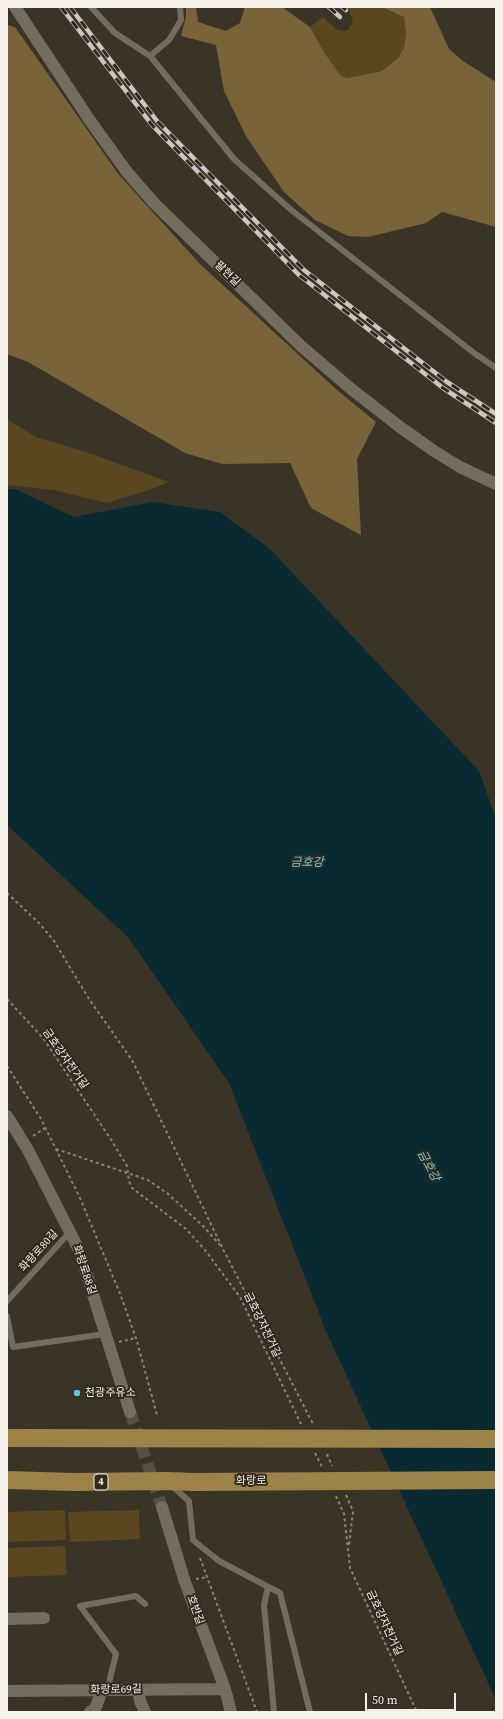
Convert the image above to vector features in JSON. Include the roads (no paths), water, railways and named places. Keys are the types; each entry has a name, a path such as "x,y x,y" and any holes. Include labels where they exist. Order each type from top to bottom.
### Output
{"main road":[{"path":"7,1438 496,1439"},
{"name":"화랑로","path":"7,1480 74,1482 167,1480 195,1482 496,1480"}],"street":[{"name":"팔현길","path":"15,7 91,122 127,172 154,204 302,346 350,388 434,451 460,467 496,484"},
{"name":"화랑로88길","path":"7,1116 28,1150 79,1250 130,1412"},
{"name":"호반길","path":"162,1507 185,1582 225,1689 231,1712"},
{"path":"7,1619 44,1618"},
{"name":"화랑로69길","path":"7,1691 225,1689"},
{"path":"138,1690 140,1701 145,1712"},
{"path":"90,1712 95,1709 104,1691"}],"lane":[{"path":"91,7 115,33 150,56 234,159 297,214 474,354 496,368"},
{"path":"150,56 169,40 181,20 180,7"},
{"name":"화랑로80길","path":"7,1301 70,1232"},
{"path":"7,1316 13,1347 107,1339"},
{"path":"167,1480 189,1501 193,1540 219,1561 280,1594 310,1712"},
{"path":"268,1587 264,1605 274,1712"},
{"path":"104,1691 116,1654 80,1606 136,1596 146,1604"}],"water":[{"name":"금호강","path":"7,489 15,489 74,517 153,502 220,512 269,548 479,771 496,819 496,1700 326,1331 229,1083 128,937 7,825"}],"tunnel":[{"path":"130,1412 162,1507"}],"railway":[{"path":"61,7 152,125 299,275 443,388 496,423"},
{"path":"70,7 157,121 304,270 447,382 496,414"},
{"path":"329,7 340,17"},
{"path":"342,7 346,10"}],"place":[{"name":"천광주유소","path":"77,1393"}]}
